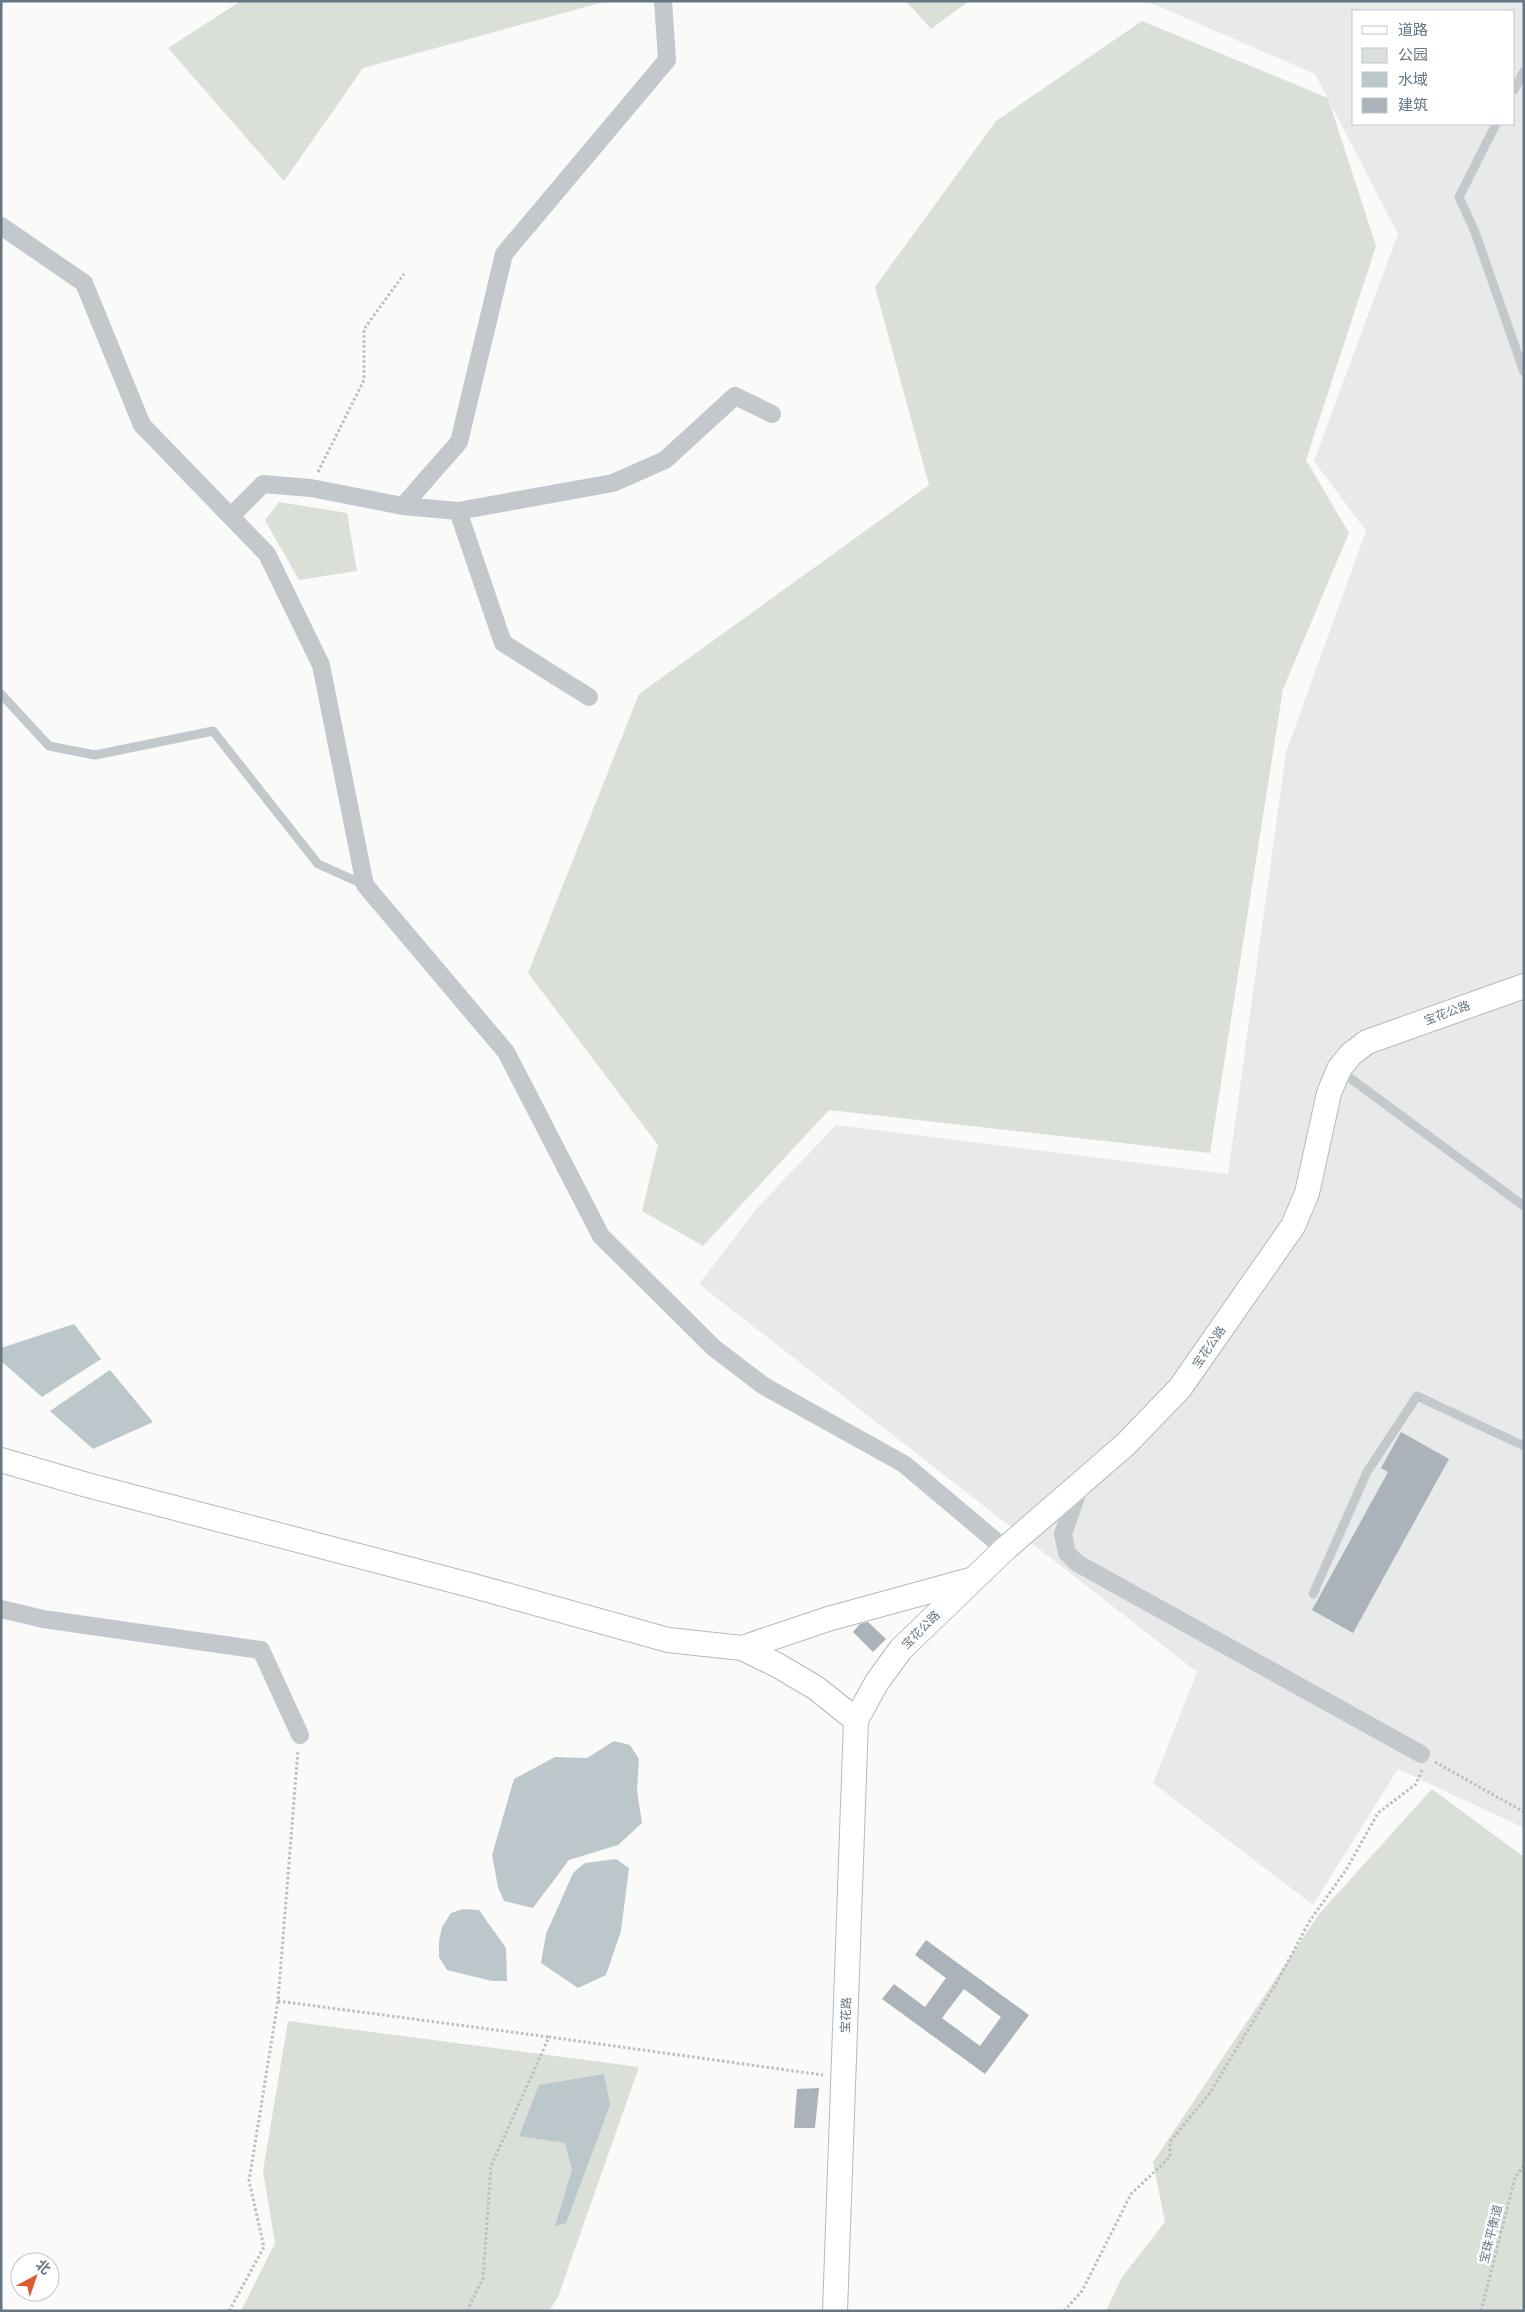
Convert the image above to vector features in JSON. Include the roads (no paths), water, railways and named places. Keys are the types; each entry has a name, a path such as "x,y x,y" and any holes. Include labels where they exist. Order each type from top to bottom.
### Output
{"street":[{"path":"403,506 459,442 504,254 667,60 663,1"},
{"path":"1,226 84,283 142,425 267,554 320,665 365,885 506,1052 600,1236 714,1348 764,1386 904,1464 1005,1549"},
{"path":"230,516 262,484 311,488 403,506 458,511 613,483 665,460 734,396 772,414"},
{"path":"458,511 503,643 589,697"},
{"name":"宝花公路","path":"856,1720 877,1682 901,1649 1005,1549 1126,1444 1180,1388 1293,1226 1307,1193 1329,1092 1339,1069 1352,1054 1367,1042 1524,986"},
{"path":"1,1460 87,1485 470,1585 668,1640 742,1648 777,1665 816,1688 856,1720"},
{"path":"1080,1484 1063,1534 1067,1553 1077,1562 1424,1756"},
{"path":"742,1648 828,1619 973,1579"},
{"path":"1,1609 43,1619 261,1650 300,1735"},
{"name":"宝花路","path":"835,2311 856,1720"}],"lane":[{"path":"1515,88 1524,71"},
{"path":"1495,125 1459,197 1475,232 1524,372"},
{"path":"1,694 49,746 95,755 213,731 318,864 365,885"},
{"path":"1339,1069 1524,1206"},
{"path":"1313,1594 1367,1472 1417,1396 1524,1446"}],"water":[{"path":"74,1324 101,1359 42,1397 1,1361 1,1348"},
{"path":"110,1370 153,1422 93,1449 50,1411"},
{"path":"614,1741 630,1745 639,1759 637,1791 642,1823 618,1845 569,1860 533,1908 504,1901 498,1887 492,1855 514,1779 555,1757 587,1758"},
{"path":"616,1859 629,1868 621,1931 606,1975 578,1988 541,1963 546,1934 573,1873 585,1863"},
{"path":"463,1909 479,1910 506,1948 507,1981 492,1981 447,1970 439,1957 439,1941 442,1927 451,1913"},
{"path":"604,2074 610,2105 566,2223 555,2226 572,2170 565,2143 519,2136 539,2085"}]}
